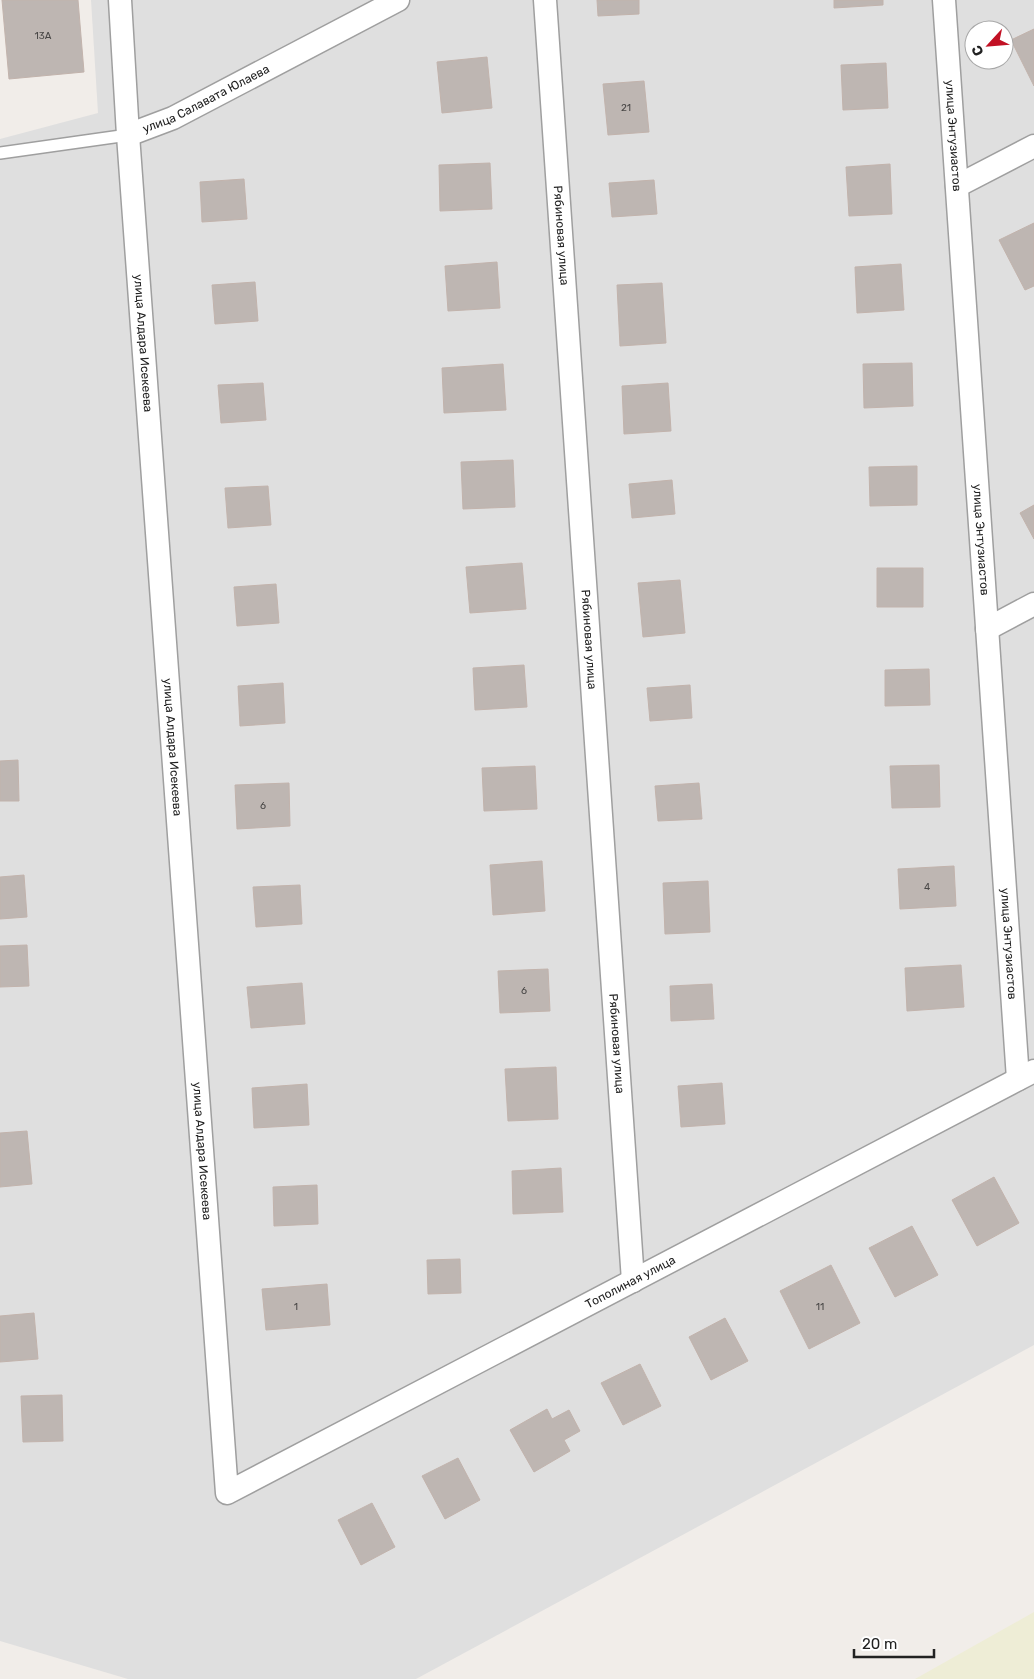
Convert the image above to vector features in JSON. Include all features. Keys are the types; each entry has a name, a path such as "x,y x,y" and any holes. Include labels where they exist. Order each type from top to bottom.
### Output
{"street":[{"name":"улица Алдара Исекеева","path":"120,0 128,135 227,1493"},
{"name":"улица Салавата Юлаева","path":"128,135 173,118 398,0"},
{"name":"Рябиновая улица","path":"545,0 633,1281"},
{"name":"улица Энтузиастов","path":"944,0 987,629 1026,1075"},
{"path":"957,186 1034,146"},
{"path":"987,629 1034,604"},
{"name":"Тополиная улица","path":"227,1493 1026,1075"}],"lane":[{"name":"улица Салавата Юлаева","path":"0,153 128,135"}],"shaded area":[{"path":"91,0 1034,0 1034,1345 416,1679 128,1679 0,1641 0,139 98,113"}],"green space":[{"path":"1034,1612 1034,1679 915,1679 986,1639"}],"building":[{"path":"2,0 78,0 84,72 9,79"},
{"path":"597,0 639,0 639,14 598,16"},
{"path":"834,0 883,0 883,5 834,8"},
{"path":"1034,29 1034,86 1014,46 1014,39"},
{"path":"487,57 492,108 442,113 437,62"},
{"path":"886,63 888,108 843,110 841,65"},
{"path":"644,81 649,132 608,135 603,84"},
{"path":"490,163 492,209 440,211 439,165"},
{"path":"890,164 892,214 849,216 846,167"},
{"path":"244,179 247,219 202,222 200,182"},
{"path":"654,180 657,214 612,217 609,183"},
{"path":"1034,223 1034,286 1025,290 999,240"},
{"path":"497,262 500,308 448,311 445,266"},
{"path":"901,264 904,310 857,313 855,267"},
{"path":"255,282 258,321 215,324 212,285"},
{"path":"662,283 666,343 620,346 617,285"},
{"path":"912,363 913,406 864,408 863,364"},
{"path":"503,364 506,410 444,413 442,368"},
{"path":"263,383 266,420 221,423 218,385"},
{"path":"668,383 671,431 624,434 622,386"},
{"path":"513,460 515,507 463,509 461,462"},
{"path":"917,466 917,505 870,506 869,467"},
{"path":"672,480 675,514 632,518 629,484"},
{"path":"268,486 271,525 228,528 225,488"},
{"path":"1034,505 1034,539 1020,513"},
{"path":"522,563 526,609 470,613 466,567"},
{"path":"877,568 923,568 923,607 877,607"},
{"path":"680,580 685,633 643,637 638,583"},
{"path":"276,584 279,623 237,626 234,587"},
{"path":"524,665 527,707 475,710 473,668"},
{"path":"929,669 930,705 885,706 885,670"},
{"path":"283,683 285,723 240,726 238,686"},
{"path":"690,685 692,718 650,721 647,688"},
{"path":"18,760 19,801 0,801 0,761"},
{"path":"939,765 940,807 892,808 890,766"},
{"path":"535,766 537,809 484,811 482,768"},
{"path":"289,783 290,826 237,829 235,785"},
{"path":"699,783 702,819 658,821 655,786"},
{"path":"542,861 545,911 493,915 490,865"},
{"path":"954,866 956,906 900,909 898,869"},
{"path":"24,875 27,917 0,919 0,877"},
{"path":"708,881 710,932 665,934 663,883"},
{"path":"300,885 302,924 256,927 253,887"},
{"path":"27,945 29,986 0,987 0,946"},
{"path":"961,965 964,1007 907,1011 905,968"},
{"path":"548,969 550,1011 500,1013 498,971"},
{"path":"302,983 305,1024 251,1028 247,987"},
{"path":"712,984 714,1019 671,1021 670,986"},
{"path":"556,1067 558,1119 508,1121 505,1069"},
{"path":"722,1083 725,1124 681,1127 678,1086"},
{"path":"307,1084 309,1125 254,1128 252,1088"},
{"path":"27,1131 32,1184 0,1187 0,1133"},
{"path":"561,1168 563,1212 513,1214 512,1171"},
{"path":"994,1177 1019,1223 977,1246 952,1200"},
{"path":"317,1185 318,1224 274,1226 273,1187"},
{"path":"912,1226 938,1275 895,1297 869,1248"},
{"path":"460,1259 461,1293 428,1294 427,1260"},
{"path":"831,1265 860,1323 809,1349 780,1291"},
{"path":"327,1284 330,1325 266,1330 262,1289"},
{"path":"34,1313 38,1359 0,1362 0,1316"},
{"path":"725,1318 748,1361 711,1380 689,1337"},
{"path":"640,1364 661,1406 623,1425 601,1383"},
{"path":"62,1395 63,1441 23,1442 21,1396"},
{"path":"547,1409 552,1419 569,1410 580,1431 564,1440 570,1451 534,1472 510,1430"},
{"path":"458,1458 480,1500 445,1519 422,1476"},
{"path":"372,1503 395,1547 361,1565 338,1520"}]}
